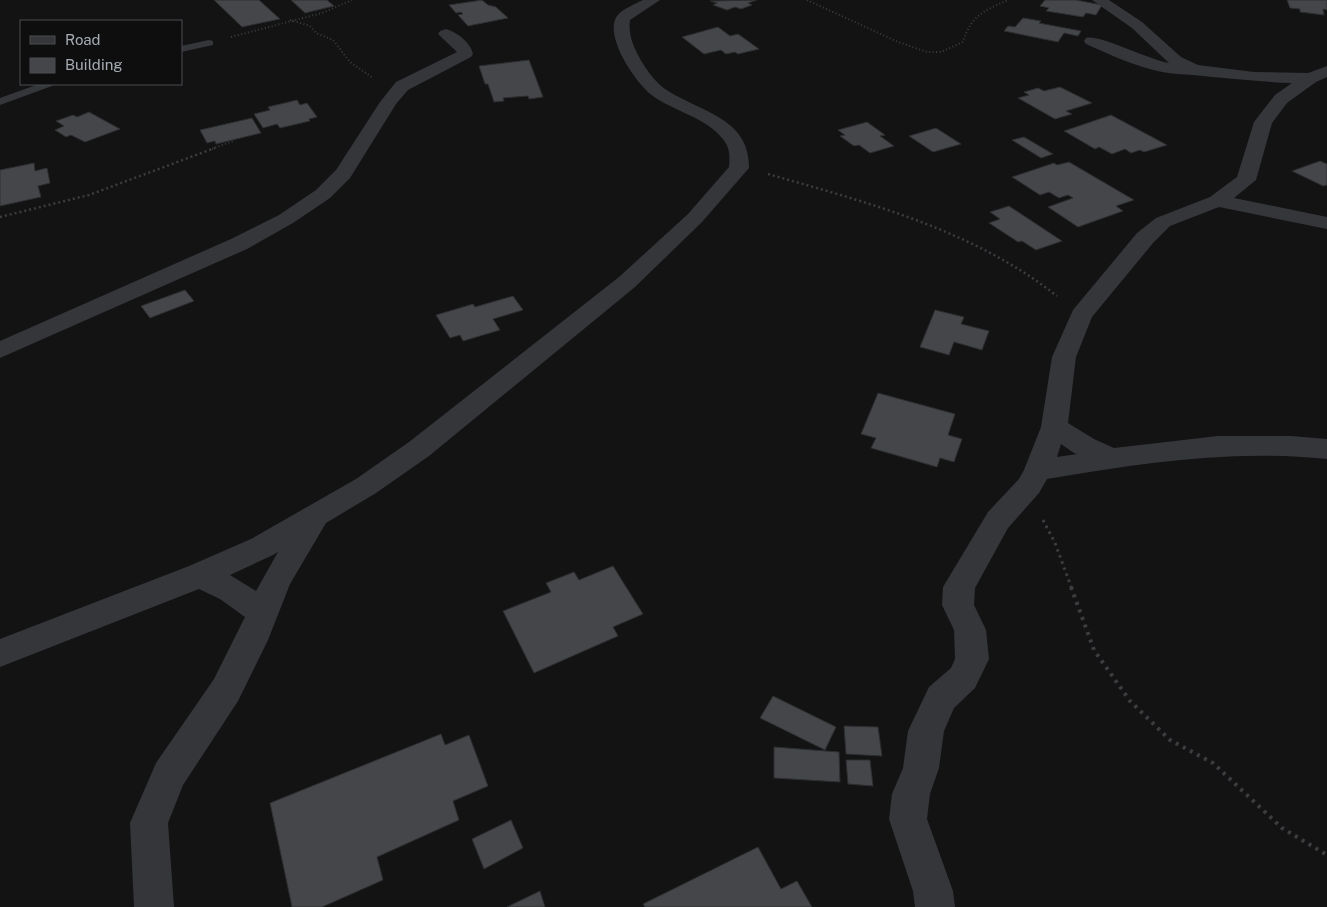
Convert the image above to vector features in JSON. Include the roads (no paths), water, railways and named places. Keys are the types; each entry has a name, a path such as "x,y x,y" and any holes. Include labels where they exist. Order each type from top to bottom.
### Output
{"street":[{"path":"0,653 200,574 262,547 366,486 419,449 627,282 695,218 739,168 739,152 731,135 710,119 660,93 645,81 623,43 620,26 623,18 653,0"},
{"path":"1099,0 1137,25 1175,60 1194,70"},
{"path":"0,350 239,244 286,219 323,194 343,174 402,86 465,54 464,48 446,34"},
{"path":"1092,41 1143,62 1162,67 1254,76 1318,75"},
{"path":"935,907 933,891 908,820 911,794 921,768 926,731 941,698 962,678 972,659 970,630 958,605 959,587 998,520 1033,478 1054,428 1064,357 1081,315 1115,276 1144,238 1163,222 1217,201 1246,180 1263,122 1281,99 1318,75"},
{"path":"1217,201 1327,223"},
{"path":"1054,428 1084,446 1112,458"},
{"path":"1033,478 1112,458 1196,448 1265,443 1327,449"},
{"path":"154,907 150,823 169,775 226,690 252,640 276,581 316,516"},
{"path":"200,574 230,590 263,613"}],"lane":[{"path":"182,49 209,43"},
{"path":"0,102 45,85"}]}
